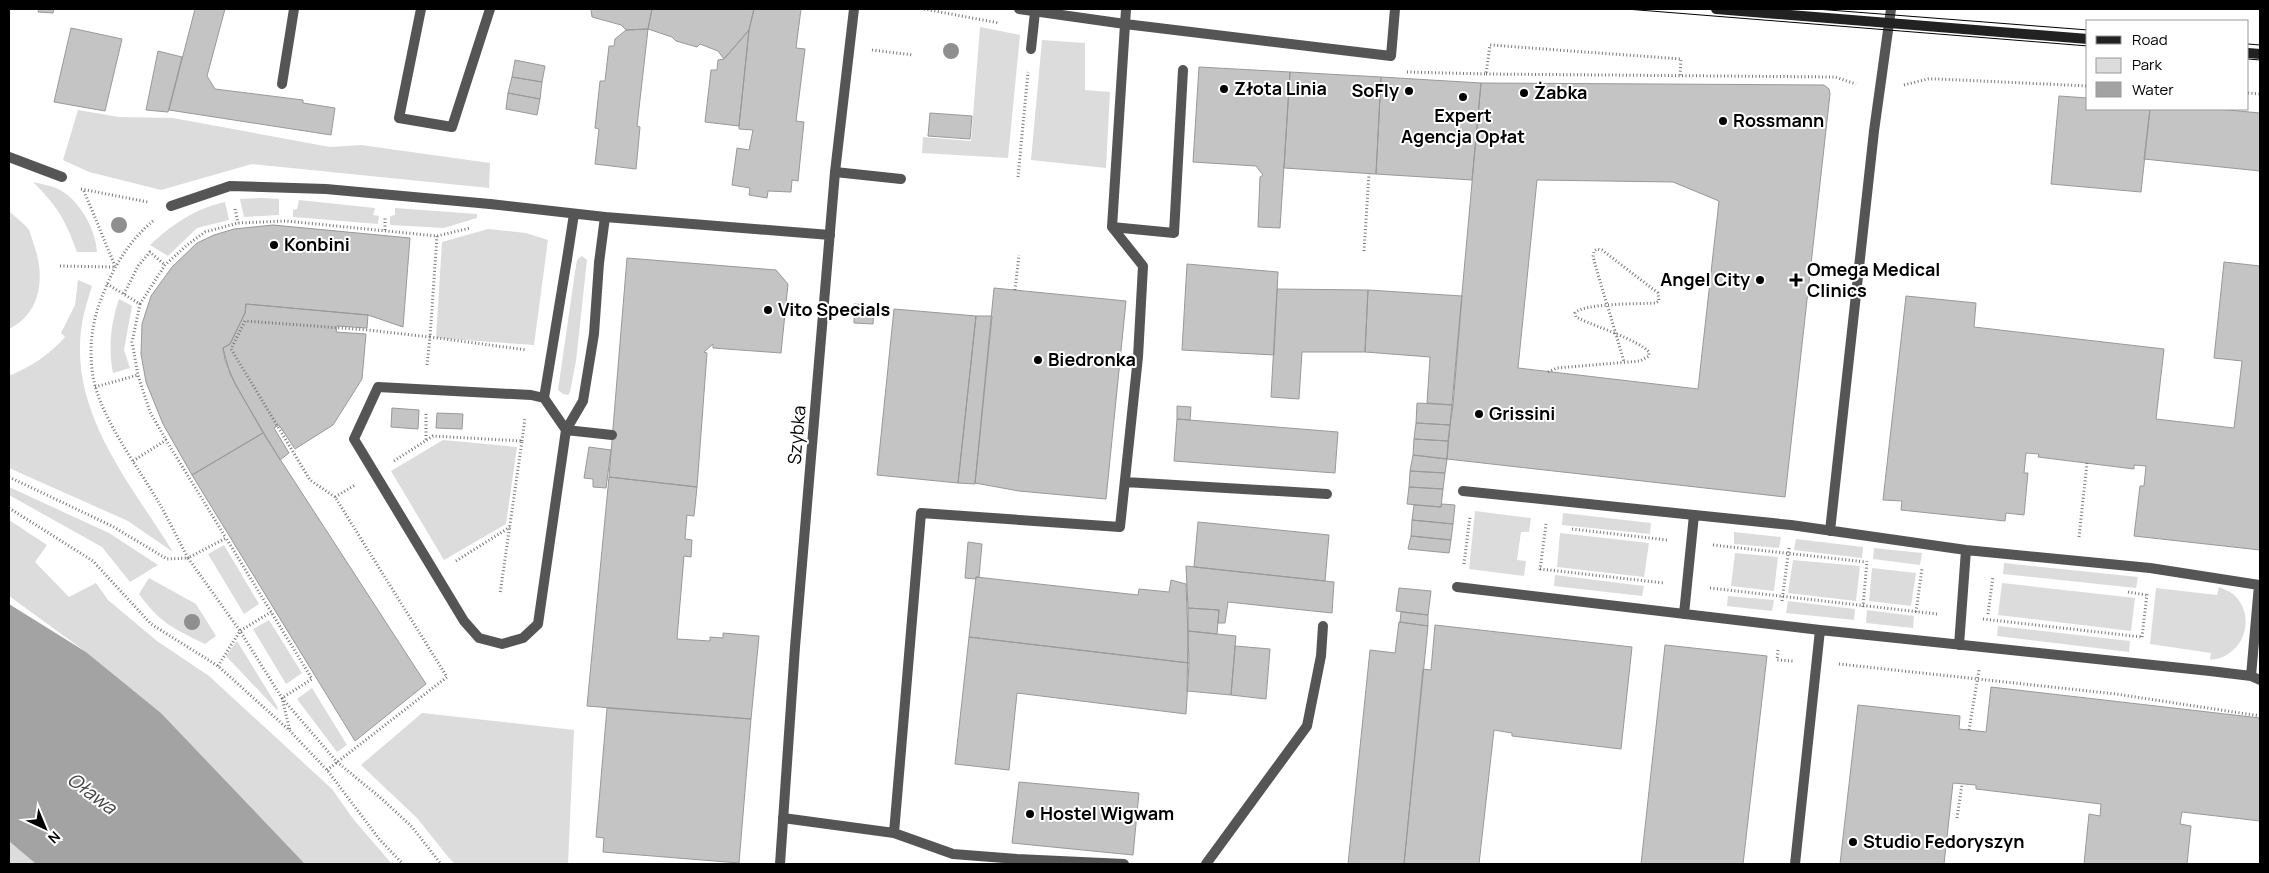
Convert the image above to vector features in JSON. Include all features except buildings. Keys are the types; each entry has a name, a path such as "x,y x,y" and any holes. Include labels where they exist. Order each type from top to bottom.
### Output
{"main road":[{"path":"1716,9 2086,39"}],"street":[{"path":"282,84 294,9"},
{"path":"421,9 399,118 452,127 490,9"},
{"name":"Szybka","path":"780,864 835,172 854,9"},
{"path":"1019,9 1180,31 1391,56 1395,9"},
{"path":"894,833 921,512 1120,527 1138,357 1143,266 1112,227 1126,9"},
{"path":"1830,531 1870,160 1891,9"},
{"path":"1031,49 1035,12"},
{"path":"1112,227 1174,233 1183,70"},
{"path":"9,157 62,177"},
{"path":"835,172 901,179"},
{"path":"171,206 230,186 326,189 605,217 830,235"},
{"path":"544,398 574,214"},
{"path":"605,217 598,262 594,334 583,401 566,430 538,624 522,638 502,644 479,638 464,621 354,439 378,387 531,395 544,398 566,430 612,435"},
{"path":"1125,482 1327,494"},
{"path":"1457,587 1820,630 2256,678 2259,585 2150,568 1966,550 1791,525 1462,491"},
{"path":"1684,614 1694,515"},
{"path":"1959,645 1966,550"},
{"path":"1206,864 1307,726 1321,656 1322,626"},
{"path":"1795,864 1820,630"},
{"path":"783,818 894,833 953,854 1018,860 1124,864"}],"path":[{"path":"1490,45 1681,59 1680,77"},
{"path":"849,47 913,55"},
{"path":"1018,177 1031,49"},
{"path":"1486,74 1835,77 1858,84"},
{"path":"1896,88 1928,79 2086,86"},
{"path":"1364,251 1369,174"},
{"path":"62,177 84,191 171,206"},
{"path":"84,191 115,267"},
{"path":"171,206 132,243 115,267 107,284 97,308 91,334 92,370 95,387 115,431 158,502 188,558 240,631 282,698 337,762 382,799 412,827 440,864"},
{"path":"282,698 312,679 150,412 138,375 132,342 140,304 165,265 187,245 205,232 248,221 286,221 437,236 478,226"},
{"path":"335,497 310,480 230,349 245,321 368,330 430,338 437,236"},
{"path":"1548,372 1556,368 1640,361 1649,356 1649,352 1645,348 1616,335 1580,319 1575,313 1584,308 1607,306 1656,303 1660,298 1658,293 1602,250 1597,249 1594,251 1594,257 1607,306 1616,335 1624,362"},
{"path":"124,294 138,266 150,252 165,265"},
{"path":"1015,290 1019,255"},
{"path":"60,266 115,267"},
{"path":"107,284 140,304"},
{"path":"95,387 138,375"},
{"path":"522,442 531,395"},
{"path":"133,461 166,440"},
{"path":"2077,561 2087,463"},
{"path":"9,477 112,526 166,559 188,558 226,538"},
{"path":"1537,597 1550,500"},
{"path":"1463,572 1471,507"},
{"path":"9,508 93,561 151,624 218,666 290,731 327,770 380,840 403,864"},
{"path":"1791,525 1782,596 1777,660 1817,662 2116,694 2260,716"},
{"path":"435,573 510,526"},
{"path":"1546,526 1556,527"},
{"path":"1566,528 1876,564"},
{"path":"1860,634 1870,536"},
{"path":"1912,567 2002,577"},
{"path":"1916,612 1922,568"},
{"path":"2139,664 2150,568"},
{"path":"1540,569 2142,637"},
{"path":"2127,592 2146,595"},
{"path":"218,666 240,631 271,612"},
{"path":"282,698 290,731"},
{"path":"1958,818 1962,784"}],"green space":[{"path":"980,27 1020,35 1008,158 922,153 923,137 971,141"},
{"path":"1042,40 1085,43 1085,90 1110,92 1106,168 1031,160"},
{"path":"78,110 119,117 173,118 330,147 361,145 490,163 489,188 252,164 161,190 89,172 63,160"},
{"path":"33,182 56,188 72,199 89,224 96,243 97,252 77,252 60,214"},
{"path":"240,199 279,199 279,215 244,217"},
{"path":"299,200 375,208 373,215 379,216 378,224 293,217 293,210 297,209"},
{"path":"225,202 229,220 197,228 168,256 150,245 185,218 204,208"},
{"path":"395,208 477,214 477,218 444,228 390,225 390,216 395,215"},
{"path":"9,211 30,232 37,257 40,281 34,303 28,313 20,322 9,329"},
{"path":"488,229 526,233 548,240 534,345 436,338 442,242"},
{"path":"582,256 587,260 576,361 568,395 558,390 577,260"},
{"path":"78,280 92,286 80,338 82,374 88,402 111,454 173,552 128,521 9,468 9,372 11,375 33,364 46,355 65,337 61,333 75,305"},
{"path":"119,299 132,306 124,350 130,368 113,373 111,336"},
{"path":"443,440 517,447 506,524 444,560 391,471"},
{"path":"9,487 109,533 158,565 130,582 102,547 9,495"},
{"path":"1475,511 1531,518 1529,532 1521,532 1517,560 1526,561 1524,576 1469,569"},
{"path":"1563,513 1651,523 1650,534 1562,525"},
{"path":"9,520 47,545 35,562 69,597 96,583 108,600 157,641 209,676 332,789 354,820 392,864 305,864 161,713 86,652 9,596"},
{"path":"1734,532 1781,537 1779,548 1734,544"},
{"path":"1560,533 1649,543 1644,577 1557,567"},
{"path":"1796,539 1863,547 1862,558 1794,550"},
{"path":"224,545 259,604 244,614 208,554"},
{"path":"1874,548 1922,553 1920,565 1873,559"},
{"path":"1735,553 1778,557 1774,591 1731,586"},
{"path":"1793,560 1860,566 1856,601 1788,593"},
{"path":"2004,563 2138,577 2136,588 2003,574"},
{"path":"1872,568 1916,573 1911,606 1869,601"},
{"path":"1555,575 1644,586 1642,596 1554,586"},
{"path":"149,578 196,604 216,636 205,644 176,629 153,612 139,594"},
{"path":"2002,583 2135,598 2131,631 1998,615"},
{"path":"2219,587 2233,594 2243,608 2245,617 2244,634 2235,648 2228,654 2210,660 2211,653 2150,644 2156,588 2217,595"},
{"path":"1728,596 1774,600 1772,611 1727,606"},
{"path":"1788,601 1855,609 1854,620 1786,613"},
{"path":"1867,610 1914,616 1913,628 1866,623"},
{"path":"269,620 302,673 286,684 253,629"},
{"path":"1998,626 2130,641 2129,652 1997,636"},
{"path":"237,641 277,706 278,711 226,656"},
{"path":"312,688 347,745 337,752 297,699"},
{"path":"422,713 574,730 568,864 455,864 449,858 417,818 361,765"},
{"path":"9,841 11,842 36,864 9,864"}],"water":[{"name":"Oława","path":"9,604 86,652 161,713 305,864 36,864 9,841"}],"tram line":[{"path":"1626,9 2086,46"},
{"path":"1816,9 2086,30"},
{"path":"2249,44 2260,45"},
{"path":"2249,59 2260,60"}],"place":[{"name":"Złota Linia","path":"1224,89"},
{"name":"SoFly","path":"1409,91"},
{"name":"Żabka","path":"1524,93"},
{"name":"Expert Agencja Opłat","path":"1463,97"},
{"name":"Rossmann","path":"1723,121"},
{"name":"Konbini","path":"274,245"},
{"name":"Angel City","path":"1760,280"},
{"name":"Omega Medical Clinics","path":"1796,280"},
{"name":"Vito Specials","path":"768,310"},
{"name":"Biedronka","path":"1038,360"},
{"name":"Grissini","path":"1479,414"},
{"name":"Hostel Wigwam","path":"1030,814"},
{"name":"Studio Fedoryszyn","path":"1853,842"}]}
